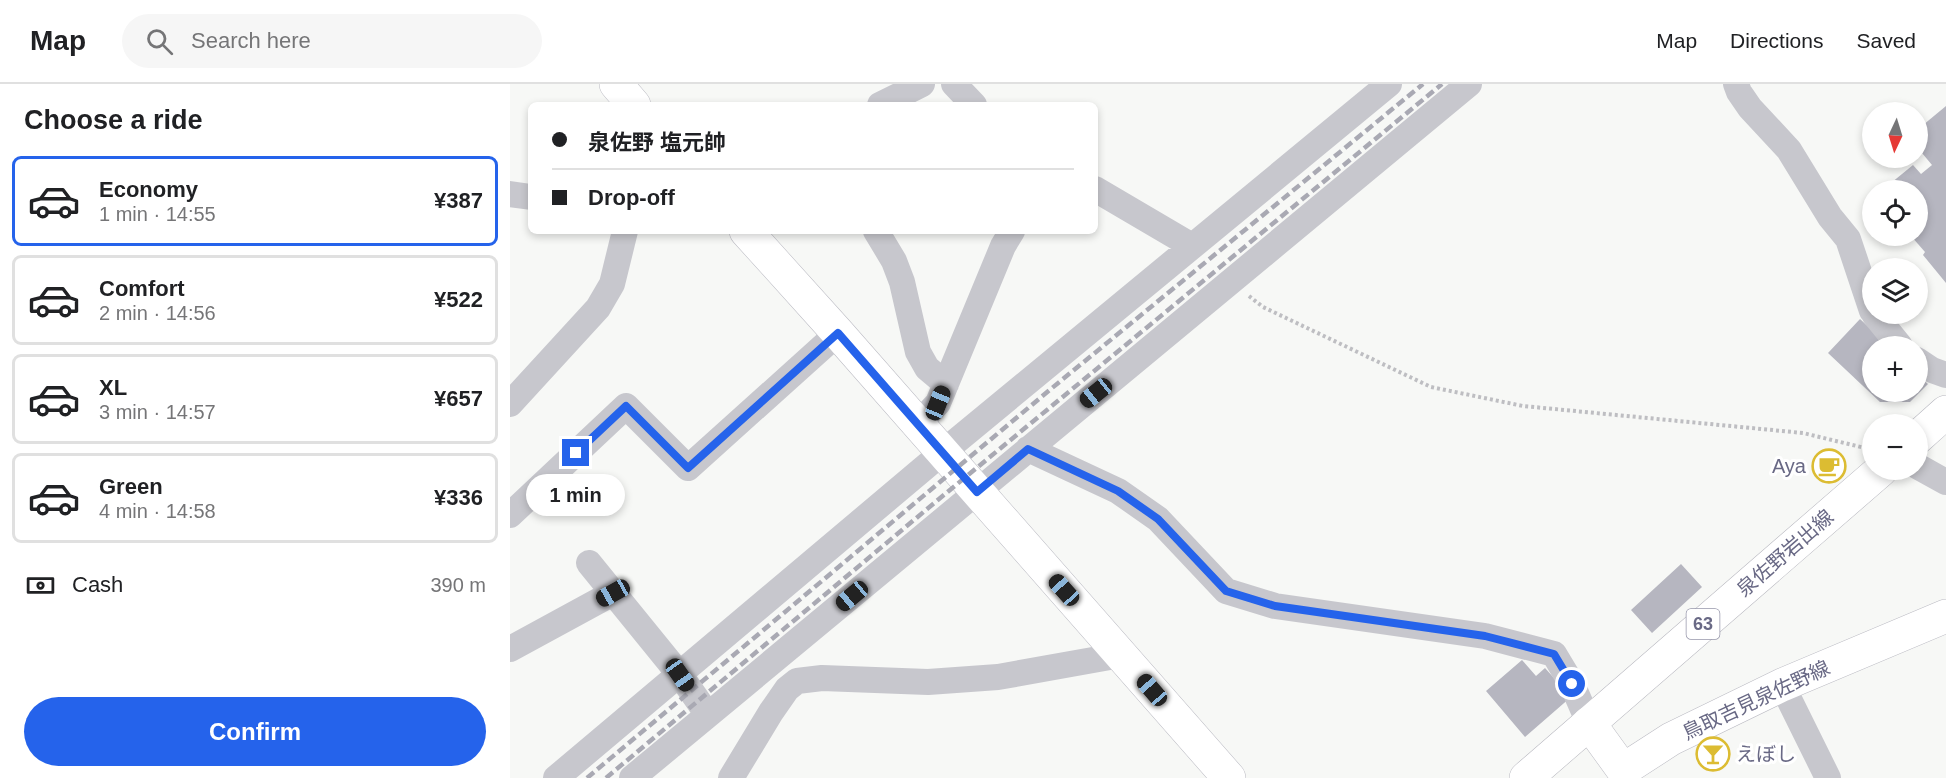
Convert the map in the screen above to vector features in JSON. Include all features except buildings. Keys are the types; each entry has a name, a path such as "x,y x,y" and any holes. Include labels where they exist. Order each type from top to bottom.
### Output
{"main road":[{"path":"616,84 631,102"},
{"path":"749,234 1229,778"},
{"path":"1928,428 1946,412"},
{"name":"泉佐野岩出線","path":"1526,778 1869,480"},
{"name":"鳥取吉見泉佐野線","path":"1589,723 1619,774 1671,739 1782,685 1946,616"}],"street":[{"path":"886,102 921,84"},
{"path":"954,84 971,102"},
{"path":"556,778 943,452 1389,84"},
{"path":"632,778 1469,84"},
{"path":"1736,84 1750,108 1789,150 1830,217 1848,239 1862,280"},
{"path":"1098,191 1192,246"},
{"path":"510,194 528,197"},
{"path":"510,404 598,308 612,284 624,234"},
{"path":"878,234 894,261 902,282 918,352 927,368 946,384"},
{"path":"918,424 938,403 1003,246 1010,234"},
{"path":"1883,324 1892,336"},
{"path":"510,515 626,406 688,468 838,333"},
{"path":"1928,367 1946,375"},
{"path":"1028,449 1118,491 1158,519 1226,591 1275,606 1485,636 1554,654 1572,684 1589,723"},
{"path":"1928,472 1946,482"},
{"path":"589,563 680,675 708,715"},
{"path":"510,649 613,593"},
{"path":"730,778 771,712 787,689 797,681 822,678 928,682 998,676 1121,655"},
{"path":"1782,685 1828,778"}],"path":[{"path":"1232,281 1263,307 1431,387 1523,406 1803,433 1862,448"}],"railway":[{"path":"587,778 1052,388 1423,84"},
{"path":"606,778 939,499 1442,84"}],"place":[{"name":"Aya","path":"1829,466"},
{"name":"えぼし","path":"1713,754"}],"route":[{"path":"576,453 626,406 688,468 838,333 977,492 1028,449 1118,491 1158,519 1226,591 1275,606 1485,636 1554,654 1572,684"}]}
